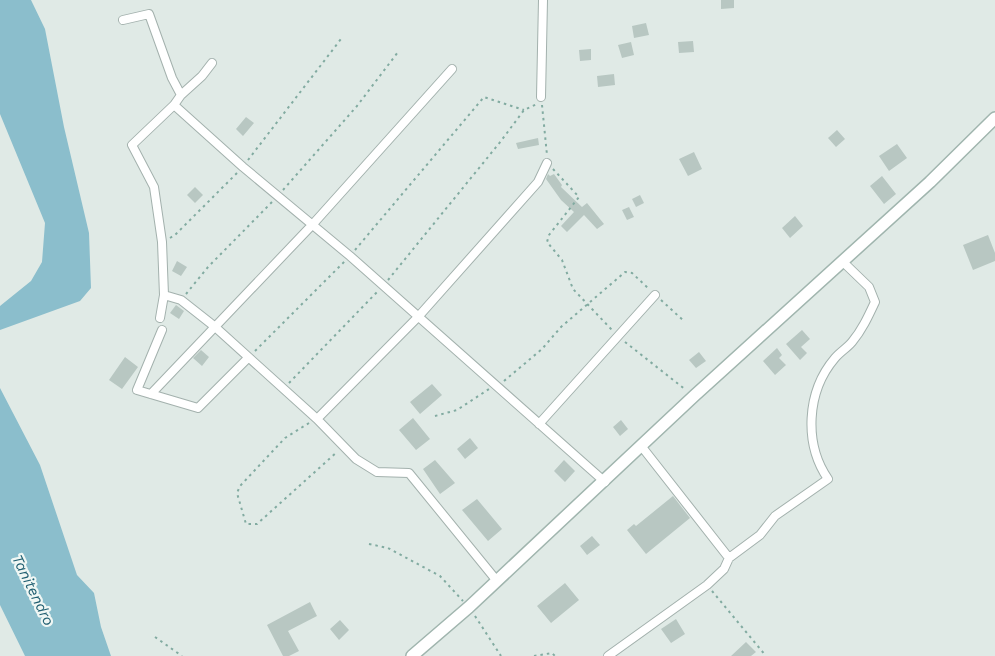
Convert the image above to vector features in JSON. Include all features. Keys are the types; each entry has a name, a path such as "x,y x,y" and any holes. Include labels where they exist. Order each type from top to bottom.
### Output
{"main road":[{"path":"412,656 469,608 605,482 694,396 930,182 995,118"}],"street":[{"path":"541,98 544,0"},
{"path":"123,20 149,14 172,78 181,95"},
{"path":"160,318 164,295 162,242 154,187 132,145 202,76 212,62"},
{"path":"151,394 312,224 452,68"},
{"path":"174,105 243,167 350,256 605,482"},
{"path":"317,419 418,317 538,182 547,163"},
{"path":"608,656 708,585 724,569 729,558 760,535 775,516 828,479 818,464 810,413 818,388 834,358 852,343 875,302 869,287 842,260"},
{"path":"164,295 181,300 214,326 284,388 356,459 377,472 409,473 498,581"},
{"path":"539,424 655,296"},
{"path":"162,330 137,390 198,408 248,358"},
{"path":"642,447 729,558"}],"path":[{"path":"162,242 176,235 243,167 341,39"},
{"path":"181,300 208,267 278,196 357,106 398,52"},
{"path":"248,358 350,256 484,96 524,110"},
{"path":"284,388 383,286 524,110 542,102 547,163 579,197 549,235 547,242 562,260 573,289 586,305 618,336 694,396"},
{"path":"435,416 457,410 496,386 542,349 561,327 625,272 632,273 685,322"},
{"path":"317,419 285,438 240,486 236,493 246,524 257,524 343,447"},
{"path":"369,544 388,548 440,576 469,608 501,656"},
{"path":"708,585 745,634 766,656"},
{"path":"155,637 182,656"},
{"path":"534,656 552,653 554,656"}],"water":[{"path":"0,0 31,0 45,29 64,127 89,233 91,288 80,301 0,330 0,306 31,281 42,262 45,223 0,114"},
{"name":"Tanitendro","path":"0,388 40,465 77,575 94,593 101,627 111,656 25,656 0,605"}],"building":[{"path":"721,0 734,0 734,8 721,9"},
{"path":"646,23 649,35 634,38 632,26"},
{"path":"693,41 694,52 679,53 678,42"},
{"path":"631,42 634,55 622,58 618,45"},
{"path":"591,49 591,60 580,61 579,50"},
{"path":"614,74 615,85 598,87 597,76"},
{"path":"246,117 254,123 243,136 236,129"},
{"path":"837,130 845,139 836,147 828,138"},
{"path":"538,138 539,145 518,149 516,143"},
{"path":"897,144 907,158 889,171 879,156"},
{"path":"694,152 702,169 688,176 679,159"},
{"path":"548,174 550,176 554,174 562,185 561,187 582,207 587,203 604,224 597,229 584,215 567,232 561,226 574,212 561,200 546,179"},
{"path":"882,176 896,194 884,204 870,186"},
{"path":"195,187 203,195 195,203 187,195"},
{"path":"640,195 644,203 636,207 632,199"},
{"path":"629,207 634,217 627,220 622,210"},
{"path":"795,216 803,226 790,238 782,228"},
{"path":"988,235 995,253 995,261 973,270 963,245"},
{"path":"177,261 187,267 181,276 172,271"},
{"path":"176,305 184,311 179,319 170,313"},
{"path":"802,330 810,339 801,347 807,353 800,360 786,344"},
{"path":"777,348 782,355 779,358 786,365 775,375 763,361"},
{"path":"201,350 209,357 202,366 193,358"},
{"path":"699,352 706,361 696,368 689,360"},
{"path":"125,357 138,367 122,389 109,380"},
{"path":"432,384 442,395 420,414 410,402"},
{"path":"413,418 430,439 416,450 399,430"},
{"path":"621,420 628,429 620,436 613,427"},
{"path":"470,438 478,448 465,459 457,449"},
{"path":"435,460 455,483 440,494 423,469"},
{"path":"564,460 575,471 565,482 554,471"},
{"path":"673,496 690,518 646,554 627,530 634,524 636,526"},
{"path":"477,499 502,529 488,541 462,510"},
{"path":"592,536 600,545 587,555 580,546"},
{"path":"565,583 579,600 551,623 537,606"},
{"path":"310,602 317,616 288,631 299,651 289,656 283,656 267,625"},
{"path":"676,619 685,634 671,643 661,629"},
{"path":"340,620 349,630 339,640 330,629"},
{"path":"746,642 756,652 751,656 731,656"}]}
